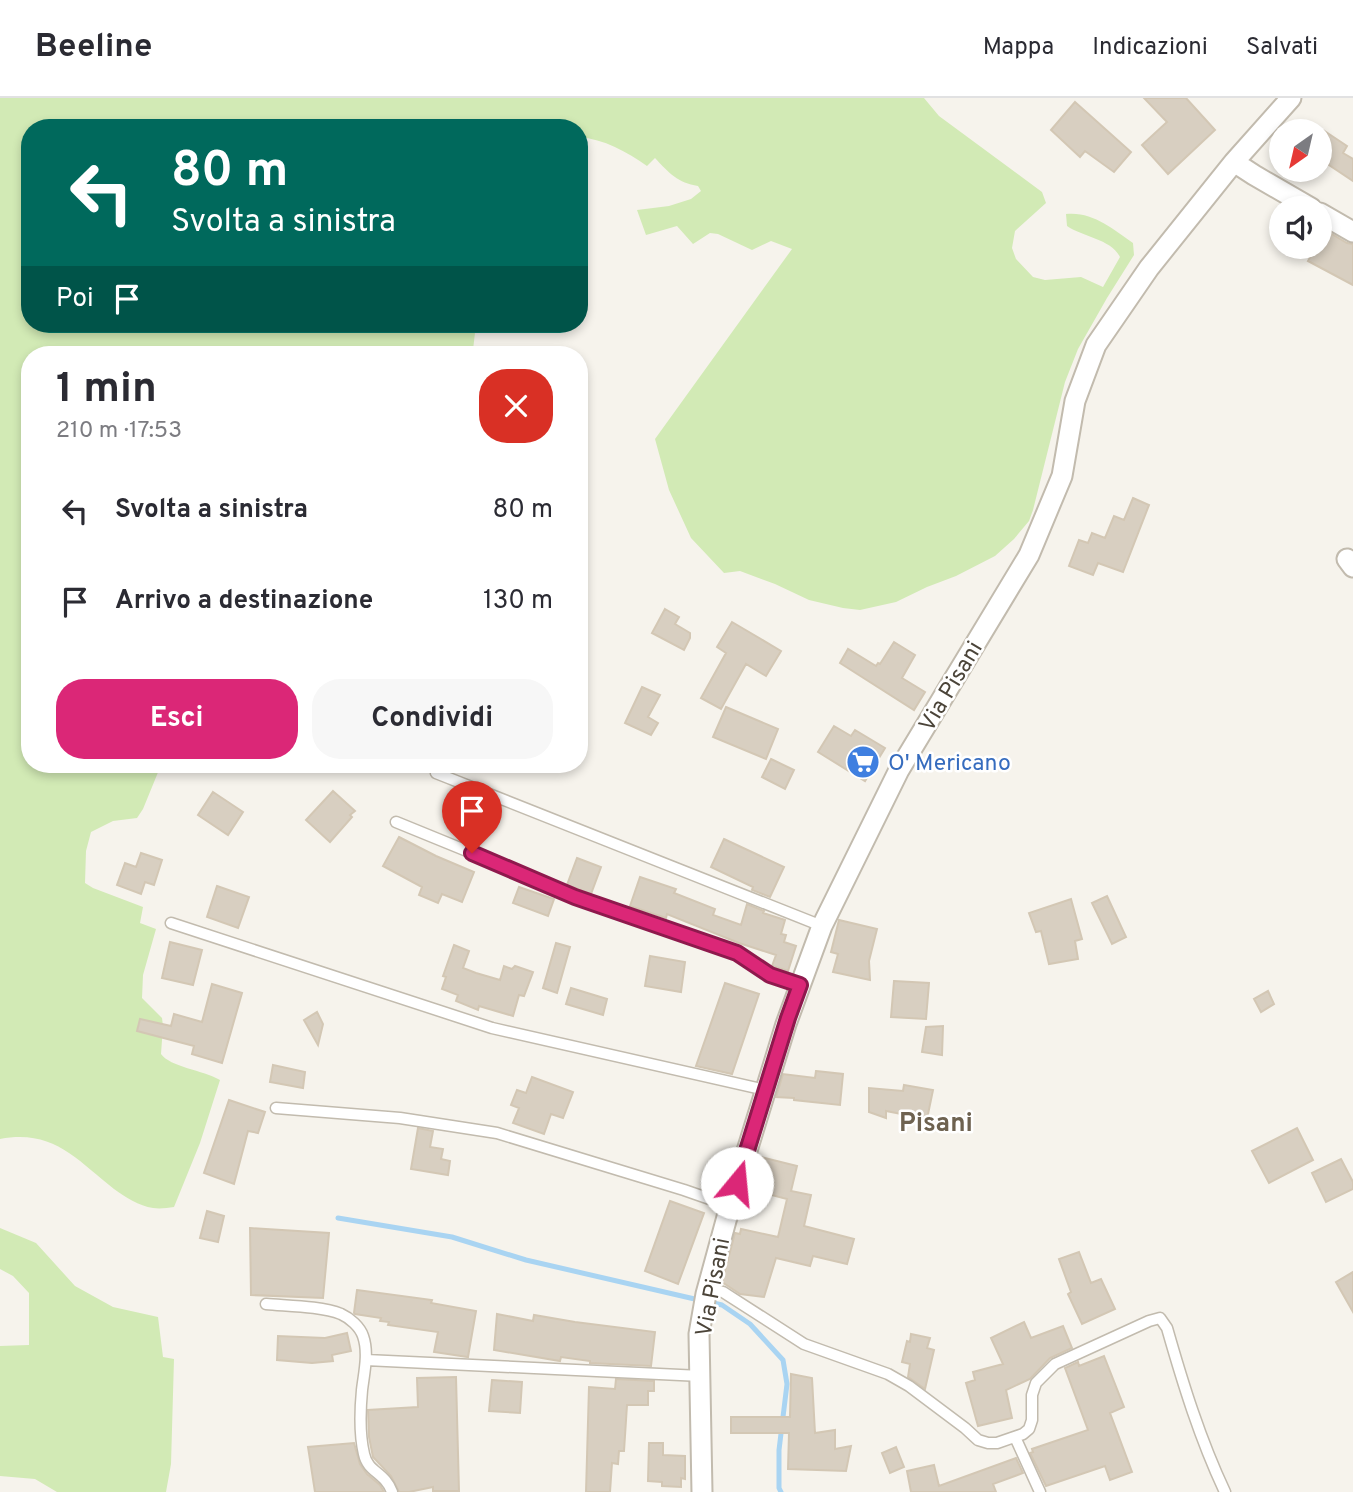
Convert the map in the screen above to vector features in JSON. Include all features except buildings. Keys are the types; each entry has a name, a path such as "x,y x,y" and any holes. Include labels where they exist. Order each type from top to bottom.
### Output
{"street":[{"name":"Via Pisani","path":"702,1492 699,1335 701,1316 730,1206 800,985 822,926 899,770 1029,555 1062,475 1075,401 1096,345 1149,268 1234,162 1292,98"},
{"path":"1234,162 1290,196"},
{"path":"1332,220 1353,232"}],"lane":[{"path":"436,773 822,926"},
{"path":"396,822 575,897 737,953 770,975 800,985"},
{"path":"171,923 492,1028 766,1090"},
{"path":"276,1108 400,1118 497,1133 730,1206"},
{"path":"707,1291 723,1292 804,1344 888,1374 909,1386 978,1440 997,1443 1023,1434 1029,1429 1032,1420 1032,1395 1036,1383 1055,1364 1160,1318 1167,1328 1192,1413 1225,1492"},
{"path":"265,1304 342,1314 355,1323 363,1334 366,1360 360,1423 364,1457 367,1464 389,1483 392,1492"},
{"path":"366,1360 701,1376"},
{"path":"1015,1437 1040,1492"}],"green space":[{"path":"0,98 924,98 939,116 1042,192 1046,203 1015,231 1012,248 1016,259 1033,277 1045,280 1081,277 1103,287 1120,257 1110,246 1067,226 1066,214 1093,218 1133,243 1134,255 1078,349 1065,382 1029,521 995,556 896,602 860,610 809,600 740,571 724,573 691,538 669,490 655,439 792,249 771,241 752,250 710,233 693,244 677,226 646,235 637,210 669,206 691,199 701,191 698,186 674,176 655,158 647,166 615,147 588,138 588,119 21,119 21,333 475,333 473,346 21,346 21,773 158,773 137,818 113,821 91,832 86,851 85,883 143,907 140,923 156,929 143,975 142,998 162,1018 161,1054 172,1062 220,1080 200,1143 174,1207 153,1208 137,1203 114,1189 75,1157 49,1143 35,1138 0,1139"},
{"path":"0,1228 36,1243 75,1286 113,1307 158,1317 163,1357 174,1359 171,1464 166,1492 57,1492 35,1479 0,1476 0,1346 29,1345 29,1293 13,1276 0,1269"}],"waterway":[{"path":"338,1218 452,1237 526,1260 699,1300"},
{"path":"709,1302 722,1305 750,1324 783,1360 787,1384 779,1450 781,1492"}],"place":[{"name":"O' Mericano","path":"863,762"}],"district":[{"name":"Pisani","path":"936,1122"}],"route":[{"path":"472,853 575,897 737,953 761,971 800,985 737,1183"}]}
